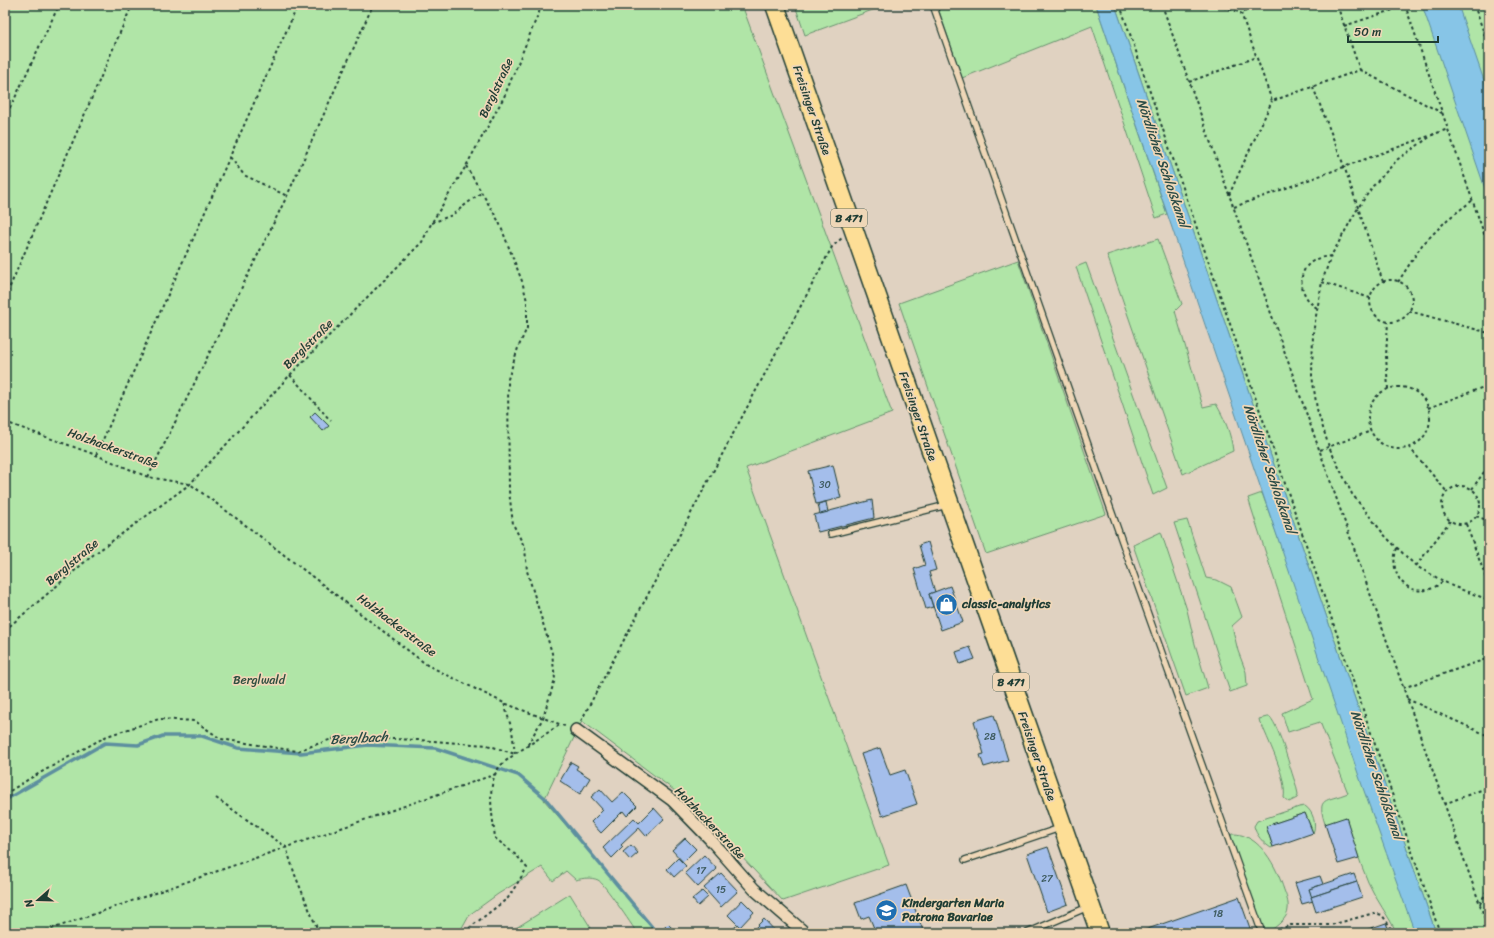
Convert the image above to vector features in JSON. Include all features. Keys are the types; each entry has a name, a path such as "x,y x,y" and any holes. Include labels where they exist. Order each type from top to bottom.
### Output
{"main road":[{"name":"Freisinger Straße","path":"775,5 1100,933"}],"street":[{"name":"Holzhackerstraße","path":"576,730 672,800 710,839 754,889 805,933"}],"lane":[{"path":"933,5 1262,933"},
{"path":"831,534 949,504"},
{"path":"965,860 1062,827"},
{"path":"1027,933 1090,906"}],"path":[{"path":"5,8 11,5"},
{"path":"5,119 59,5"},
{"path":"5,298 132,5"},
{"path":"96,455 298,5"},
{"path":"148,476 287,196 373,5"},
{"name":"Berglstraße","path":"5,630 93,555 190,484 290,375 422,242 504,97 542,5"},
{"path":"1120,5 1440,933"},
{"path":"1162,5 1489,930"},
{"path":"1218,5 1241,13 1264,5"},
{"path":"1337,5 1360,70 1443,113"},
{"path":"1344,26 1405,5 1489,248"},
{"path":"1474,5 1489,47"},
{"path":"1229,195 1272,101 1241,13"},
{"path":"1189,82 1256,57"},
{"path":"1272,101 1360,70"},
{"path":"1313,87 1344,166 1382,282"},
{"path":"1234,207 1448,129"},
{"path":"1434,134 1398,159 1373,186 1358,208 1331,256 1322,282 1312,333 1312,376 1317,409 1329,447 1352,494 1386,537 1416,566 1443,581 1489,600"},
{"path":"229,156 244,175 287,196"},
{"path":"466,166 499,222 522,281 527,301 527,328 518,348 508,379 509,491 513,524 525,548 527,572 552,653 556,679 543,718 527,746"},
{"path":"431,224 452,215 482,192"},
{"path":"1398,282 1422,245 1448,219 1473,200"},
{"path":"576,730 832,247 837,242"},
{"path":"1317,308 1308,300 1303,292 1302,277 1305,269 1311,262 1320,258 1331,256"},
{"path":"1322,282 1370,298"},
{"path":"1382,282 1398,282 1404,286 1411,297 1409,311 1401,320 1388,322 1382,320 1372,311 1370,298 1373,291 1382,282"},
{"path":"1409,311 1489,333"},
{"path":"1388,322 1386,356 1388,389"},
{"path":"290,375 331,421"},
{"path":"1428,408 1489,385"},
{"path":"1398,387 1407,388 1416,392 1423,399 1428,408 1430,417 1426,431 1418,443 1409,447 1400,449 1391,448 1380,442 1371,431 1368,422 1369,411 1373,402 1379,394 1388,389 1398,387"},
{"name":"Holzhackerstraße","path":"5,422 96,455 148,476 190,484 427,665 504,703 576,730"},
{"path":"1319,450 1371,431"},
{"path":"1409,447 1447,492"},
{"path":"1472,489 1489,464"},
{"path":"1457,486 1472,489 1479,499 1480,505 1479,511 1472,521 1466,524 1455,523 1445,516 1442,504 1447,492 1457,486"},
{"path":"1476,516 1489,521"},
{"path":"1416,566 1450,520"},
{"path":"1466,524 1489,586"},
{"path":"1397,548 1394,557 1395,569 1402,583 1419,592 1436,587 1443,581"},
{"path":"1403,688 1489,658"},
{"path":"1407,699 1489,736"},
{"path":"504,703 512,730 515,754"},
{"path":"5,794 107,736 159,719 195,721 221,739 297,750 338,737 419,740 487,745 515,754"},
{"path":"466,933 468,929 508,898 527,868 517,856 495,838 491,791 496,774 500,766 515,754 561,724"},
{"path":"40,933 496,774"},
{"path":"1444,804 1489,787"},
{"path":"216,798 286,847 295,876 319,933"},
{"path":"1480,904 1489,886"},
{"path":"1274,933 1291,925 1331,924 1374,913 1382,915 1393,933"}],"green space":[{"name":"Berglwald","path":"5,5 742,5 892,413 746,468 889,865 783,901 691,803 582,721 544,800 592,855 656,933 637,933 624,913 598,880 587,878 576,880 566,871 553,881 542,867 498,894 469,915 459,933 5,933"},
{"path":"795,5 886,5 805,35"},
{"path":"937,5 1096,5 1167,214 1156,218 1092,26 962,78"},
{"path":"1115,5 1489,5 1489,933 1436,933"},
{"path":"1158,239 1182,304 1175,311 1203,407 1216,404 1227,427 1233,451 1183,474 1107,255"},
{"path":"1018,260 1106,514 986,554 899,303"},
{"path":"1086,263 1167,488 1153,495 1076,267"},
{"path":"1262,493 1420,933 1397,933 1368,882 1346,818 1325,824 1322,809 1325,801 1348,793 1320,722 1288,732 1282,713 1313,699 1248,498"},
{"path":"1187,520 1206,578 1217,580 1231,587 1242,617 1232,626 1238,651 1246,672 1247,686 1230,692 1174,523"},
{"path":"1161,532 1187,610 1208,688 1186,696 1133,545"},
{"path":"1270,717 1274,722 1296,785 1298,794 1297,798 1289,802 1284,798 1283,781 1280,771 1260,723 1259,719"},
{"path":"1305,806 1314,818 1315,826 1313,833 1305,813 1266,826 1273,847 1271,848 1258,836 1254,826 1257,821"},
{"path":"1232,834 1242,835 1259,845 1272,862 1281,881 1288,902 1287,913 1281,922 1269,932 1264,932 1230,837"},
{"path":"570,894 594,933 508,933"}],"water":[{"name":"Nördlicher Schloßkanal","path":"1096,5 1115,5 1436,933 1415,933 1363,788"},
{"path":"1422,5 1458,5 1489,95 1489,200"}],"building":[{"path":"315,412 329,426 323,431 310,417"},
{"path":"833,465 841,498 816,504 808,471"},
{"path":"872,500 874,518 818,532 814,515"},
{"path":"826,502 828,512 820,514 818,504"},
{"path":"928,542 936,570 929,572 935,592 929,594 933,607 926,609 914,569 925,565 919,545"},
{"path":"950,586 963,622 941,630 929,594"},
{"path":"970,647 975,659 960,664 956,652"},
{"path":"994,715 1008,760 984,767 980,755 984,754 974,721"},
{"path":"880,748 890,775 905,770 917,804 882,816 861,754"},
{"path":"571,762 578,766 576,769 590,778 580,794 560,781"},
{"path":"600,789 612,802 623,792 637,806 627,816 623,811 601,833 591,822 603,810 591,797"},
{"path":"654,808 664,819 646,836 639,828 621,845 623,847 612,858 603,848 634,818 639,823"},
{"path":"1305,813 1313,833 1273,847 1266,826"},
{"path":"1346,817 1359,858 1338,864 1325,824"},
{"path":"685,838 696,849 683,862 672,850"},
{"path":"631,845 638,853 630,860 623,852"},
{"path":"1048,847 1068,904 1047,912 1027,854"},
{"path":"704,855 717,869 698,887 685,873"},
{"path":"678,858 686,866 674,877 667,869"},
{"path":"721,873 738,891 721,907 704,888"},
{"path":"1354,874 1357,882 1311,897 1309,889"},
{"path":"1320,876 1323,884 1309,889 1313,901 1302,904 1295,883"},
{"path":"1357,882 1362,897 1316,912 1311,897"},
{"name":"Kindergarten Maria Patrona Bavariae","path":"906,885 924,933 876,933 869,916 861,919 855,903"},
{"path":"702,891 708,897 698,906 692,899"},
{"path":"1239,897 1251,931 1245,933 1139,932"},
{"path":"742,900 754,912 740,927 728,915"},
{"path":"764,919 777,933 751,932"},
{"path":"1386,923 1390,933 1357,933"},
{"path":"668,924 674,930 672,933 663,933 661,931"},
{"path":"736,926 743,932 729,933"}],"waterway":[{"name":"Berglbach","path":"5,800 105,743 138,745 163,736 202,736 238,748 301,753 368,745 435,748 518,775 545,798 657,933"}],"place":[{"name":"classic-analytics","path":"947,604"},
{"name":"Kindergarten Maria Patrona Bavariae","path":"886,910"}]}
